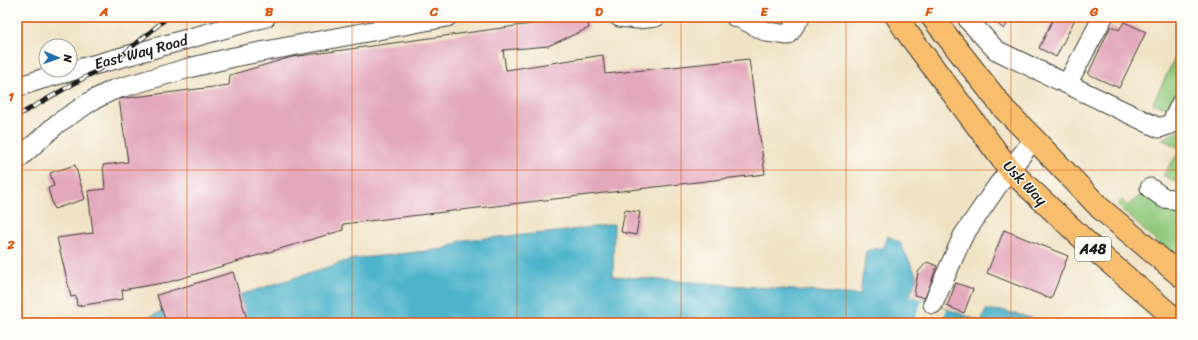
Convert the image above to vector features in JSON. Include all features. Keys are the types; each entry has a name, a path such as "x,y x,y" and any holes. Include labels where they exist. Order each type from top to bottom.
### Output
{"main road":[{"name":"Usk Way","path":"897,17 1010,170 1097,252 1180,323"},
{"name":"A48","path":"932,17 1004,109 1100,208 1181,276"}],"street":[{"name":"East Way Road","path":"17,87 266,17"},
{"path":"17,160 58,123 93,100 113,90 189,68 234,57 446,17"},
{"path":"619,17 637,19 656,17"},
{"path":"735,17 742,18 766,32 788,35 800,17"},
{"path":"967,17 996,50 1159,128 1171,124 1181,103"},
{"path":"1067,84 1103,17"},
{"path":"933,304 963,236 998,185 1034,139"},
{"path":"1150,188 1164,198 1181,200"}],"green space":[{"path":"1181,45 1181,89 1172,105 1167,107 1160,106 1153,103"},
{"path":"1181,128 1181,149 1161,139 1177,132"},
{"path":"1181,149 1181,183 1180,183 1163,175"},
{"path":"1144,193 1162,206 1181,211 1181,263 1117,205 1122,200 1127,206"}],"water":[{"path":"614,224 613,276 860,295 866,251 884,247 888,236 900,243 917,276 910,296 981,321 986,310 1005,311 1051,323 247,323 237,296 353,259 444,249 463,240 557,232"},
{"path":"164,311 167,323 131,323"}],"pier":[{"path":"922,301 947,309 941,323 913,323"}],"building":[{"path":"989,17 1011,17 1004,29"},
{"path":"1054,17 1076,17 1056,57 1039,48"},
{"path":"567,19 587,20 589,28 548,46 503,50 506,70 603,55 605,74 749,59 765,174 343,224 343,230 169,282 122,290 123,299 77,306 76,296 71,297 57,238 93,233 88,191 105,189 103,165 128,162 119,99 229,85 230,75 292,57"},
{"path":"1124,22 1146,32 1119,88 1088,74 1111,26 1119,30"},
{"path":"75,165 85,199 54,209 48,188 54,186 50,173"},
{"path":"625,210 640,212 636,235 621,232"},
{"path":"1004,230 1068,256 1051,299 987,273"},
{"path":"927,262 937,266 925,298 914,295 918,272"},
{"path":"233,272 248,323 166,323 157,295"},
{"path":"956,283 973,289 964,313 947,306"}],"railway":[{"path":"17,116 119,58 168,17"}]}
